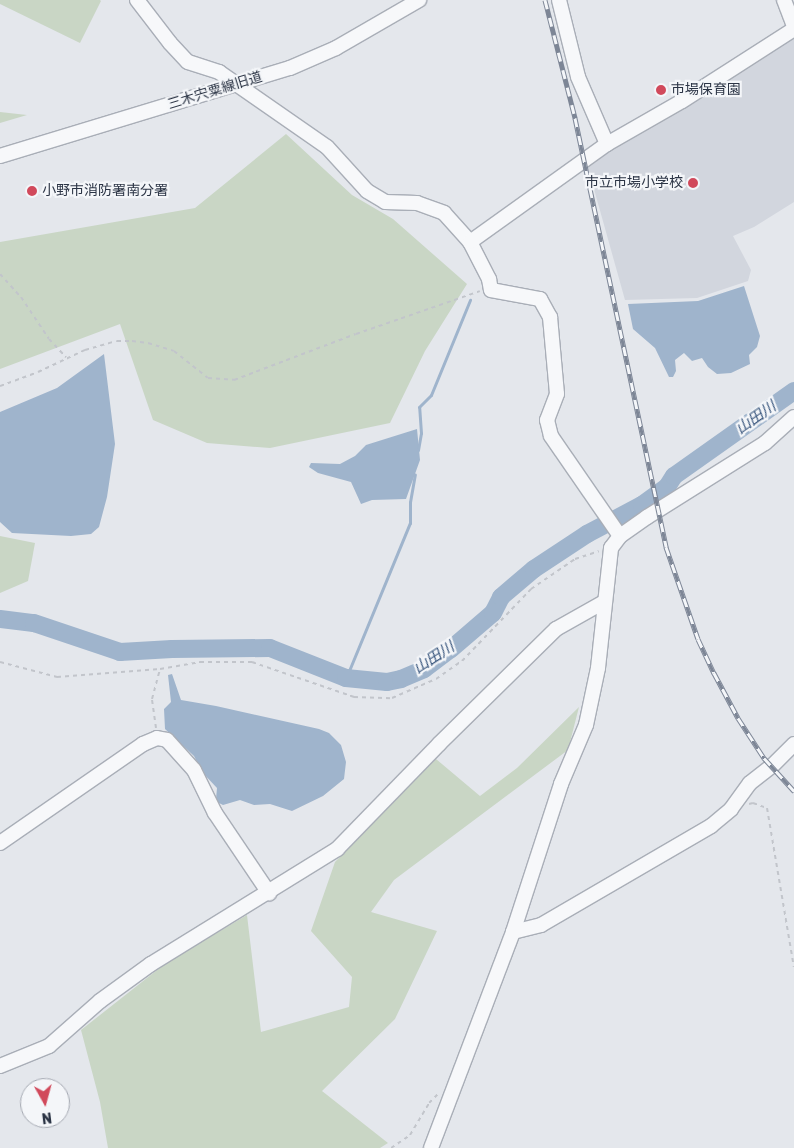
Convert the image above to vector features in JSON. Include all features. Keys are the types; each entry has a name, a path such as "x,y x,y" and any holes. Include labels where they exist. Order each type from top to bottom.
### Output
{"street":[{"path":"136,0 170,43 188,62 219,72 327,147 367,191 385,202 417,202 444,213 470,242 489,279 492,290 540,299 550,317 557,394 547,420 551,436 620,536"},
{"name":"三木宍粟線旧道","path":"0,156 290,68 336,48 419,0"},
{"path":"559,0 578,77 607,144"},
{"path":"470,242 607,144 682,101 794,28 784,0"},
{"path":"431,1148 513,932 560,784 586,725 598,668 611,548 620,536 764,444 794,417"},
{"path":"0,1066 49,1046 100,1001 151,964 269,893 337,849 439,744 556,629 604,602"},
{"path":"0,843 143,744 157,738 167,740 194,770 215,813 269,893"},
{"path":"513,932 541,925 711,826 731,809 750,782 772,766 794,744"}],"path":[{"path":"0,274 21,297 49,338 66,357"},
{"path":"0,386 38,372 66,357 117,341 148,342 174,351 208,378 234,380 472,292 492,290"},
{"path":"0,662 57,677 160,668 200,662 252,662 354,697 392,698 436,679 462,661 531,590 575,559 611,548"},
{"path":"157,738 152,699 160,668"},
{"path":"731,809 753,803 767,808 794,967"},
{"path":"391,1148 410,1135 429,1104 440,1092"}],"shaded area":[{"name":"市立市場小学校","path":"794,34 794,202 754,227 733,236 751,270 748,281 697,298 625,300 587,164"}],"green space":[{"path":"0,0 101,1 80,43 0,4"},
{"path":"0,112 27,115 0,123"},
{"path":"286,134 352,195 393,219 467,284 425,351 390,423 270,448 207,443 153,420 120,324 0,369 0,242 195,208"},
{"path":"0,536 35,543 28,581 0,593"},
{"path":"579,707 568,750 394,880 371,912 437,931 395,1019 322,1091 388,1143 380,1148 108,1148 100,1102 81,1030 166,963 247,915 261,1032 349,1007 352,977 311,931 335,862 436,759 480,796 517,768"}],"water":[{"path":"744,286 760,336 757,347 749,355 750,364 731,373 717,374 708,367 702,358 692,361 684,353 675,360 676,371 673,377 669,377 655,348 633,329 628,304 698,301"},
{"path":"104,354 115,444 107,497 99,527 91,534 71,536 12,533 0,522 0,412 57,388"},
{"path":"417,429 420,460 406,499 372,500 361,504 351,482 318,473 309,467 311,463 340,464 355,456 366,445"},
{"path":"172,674 181,700 216,706 319,729 329,733 341,745 346,762 344,779 323,796 292,811 270,804 254,805 240,800 223,805 219,803 216,799 217,788 202,772 194,756 165,729 164,709 171,702 168,675"}],"waterway":[{"path":"418,450 421,433 419,407 431,395 470,300"},
{"name":"山田川","path":"0,619 34,623 120,652 172,649 270,648 346,678 387,682 401,679 424,669 451,649 493,613 501,597 534,569 587,534 642,505 667,487 674,476 794,391"},
{"path":"346,678 410,523 410,502 415,474"}],"railway":[{"path":"545,0 575,118 666,547 698,639 714,673 738,718 764,758 794,791"}],"place":[{"name":"市場保育園","path":"661,90"},
{"name":"市立市場小学校","path":"693,183"},
{"name":"小野市消防署南分署","path":"32,191"}]}
